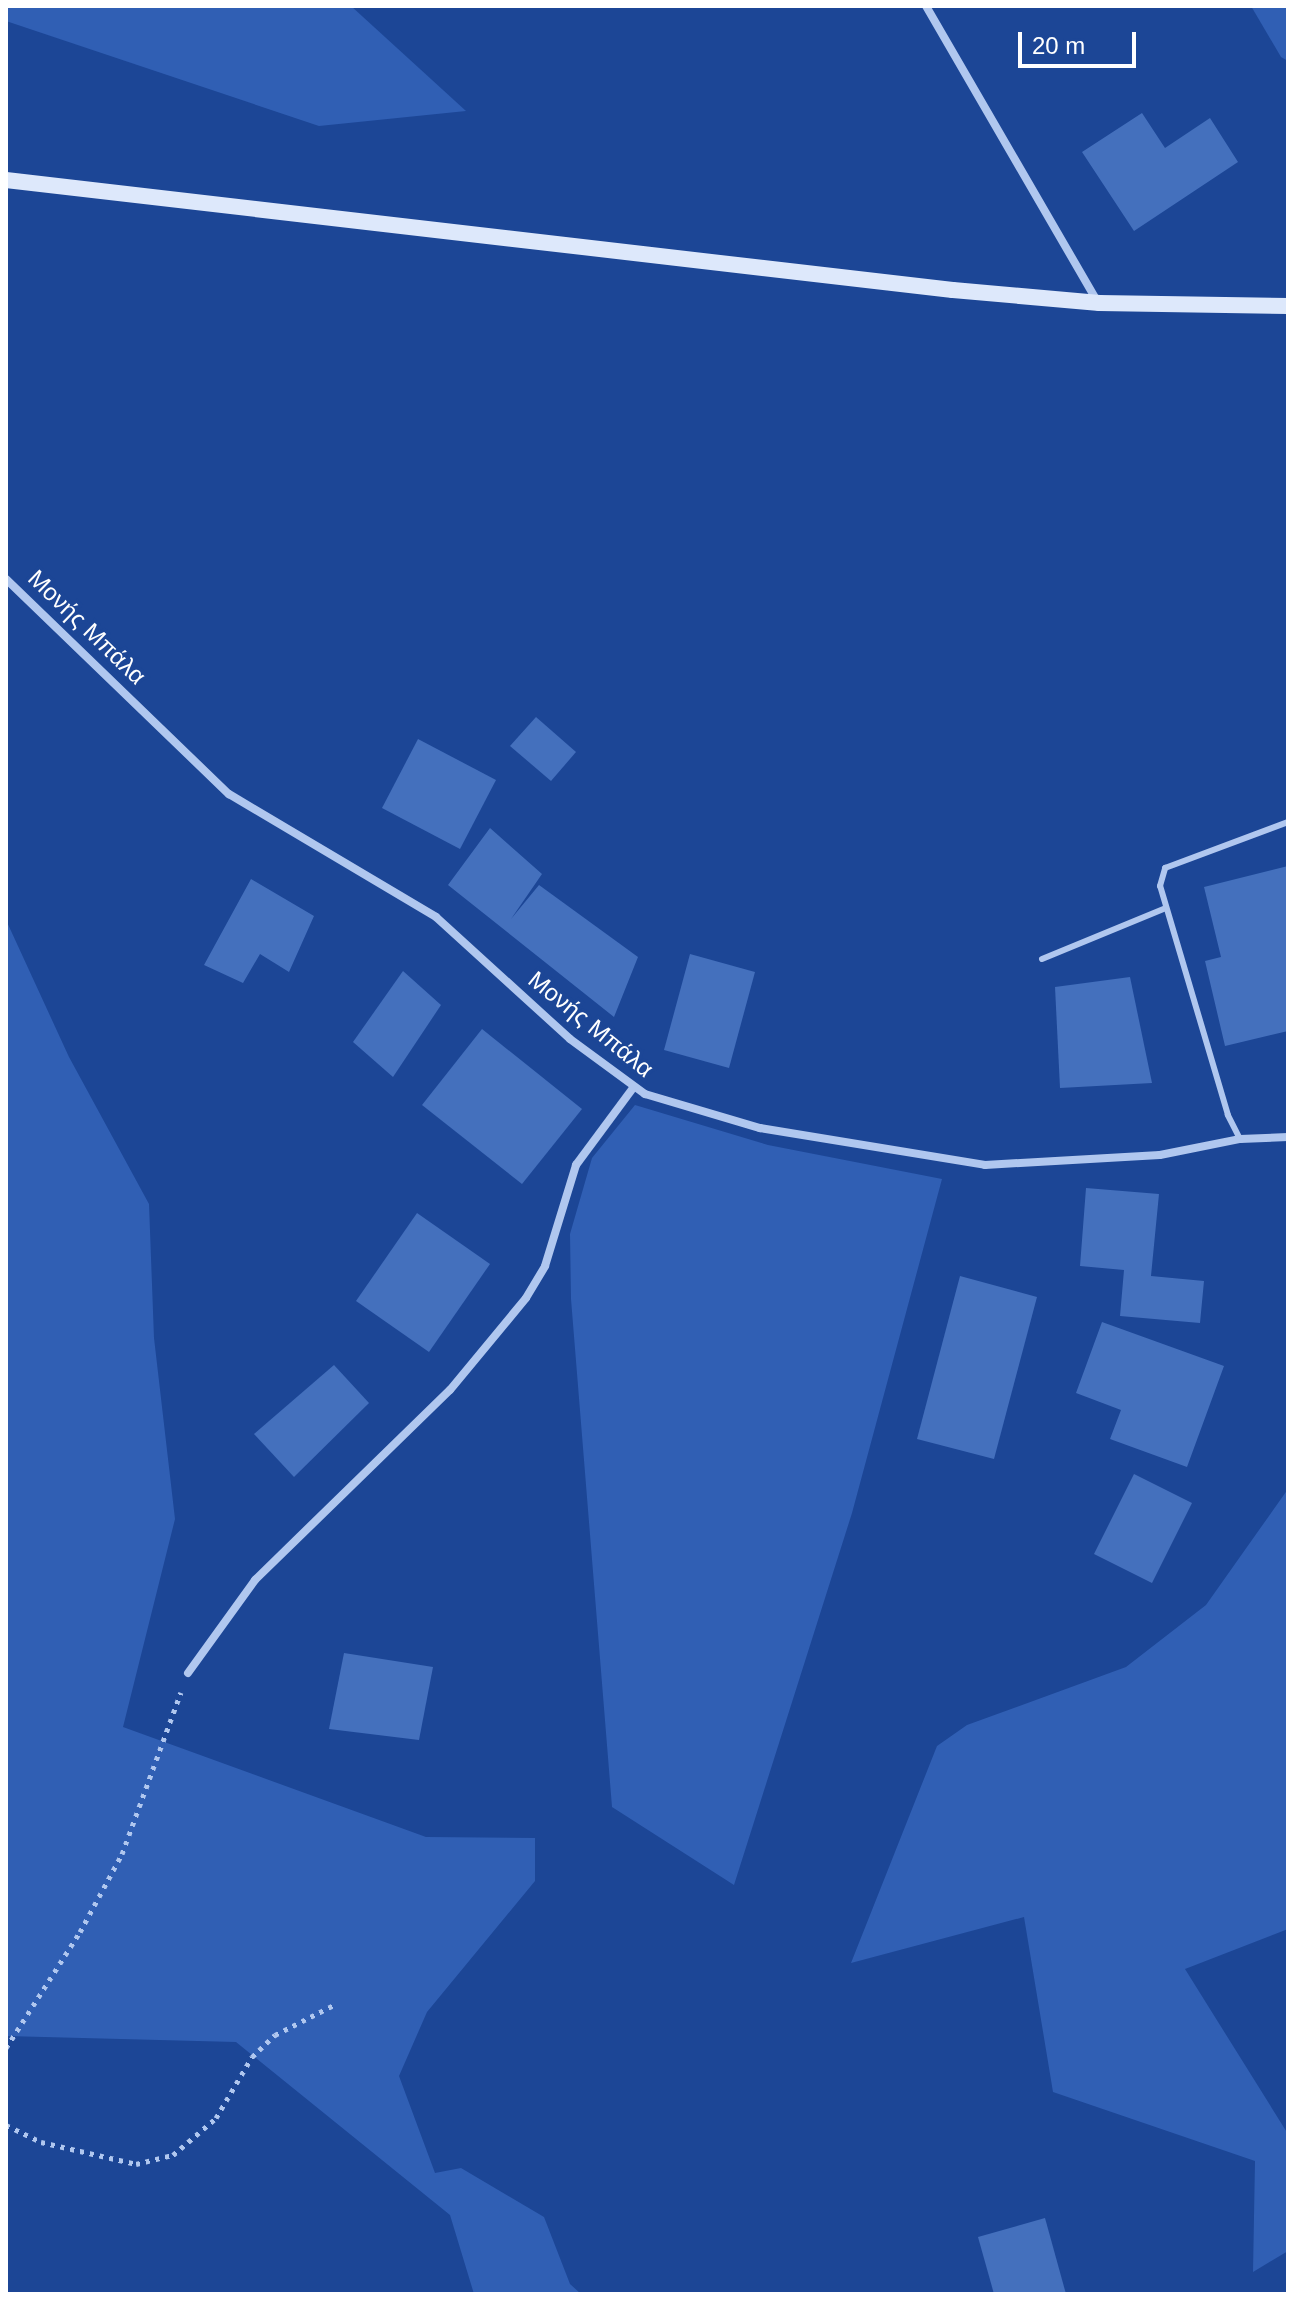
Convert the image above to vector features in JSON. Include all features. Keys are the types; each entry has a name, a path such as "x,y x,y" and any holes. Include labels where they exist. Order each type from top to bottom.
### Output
{"street":[{"path":"926,6 1099,303"},
{"path":"6,180 1099,303 1288,306"},
{"name":"Μονής Μπάλα","path":"6,579 229,794 436,917 570,1039 633,1088 687,1110 760,1128 985,1165 1160,1155 1240,1139 1288,1137"},
{"path":"188,1673 255,1580 450,1390 518,1309 545,1266 576,1165 633,1088"}],"lane":[{"path":"1240,1139 1228,1115 1160,886 1165,868 1288,822"},
{"path":"1042,959 1166,908"}],"path":[{"path":"6,2048 80,1932 122,1854 188,1673"},
{"path":"6,2125 41,2142 136,2164 173,2155 216,2118 252,2057 275,2035 334,2005"}],"shaded area":[{"path":"6,6 351,6 466,111 319,126 6,21"},
{"path":"1251,6 1288,6 1288,61 1281,57"},
{"path":"6,920 69,1057 149,1204 154,1338 175,1519 123,1727 426,1837 535,1838 535,1881 427,2012 399,2076 435,2173 461,2168 544,2217 570,2284 581,2294 474,2294 450,2215 236,2042 6,2036"},
{"path":"635,1105 768,1145 942,1179 852,1513 734,1885 612,1807 571,1299 570,1234 592,1158"},
{"path":"1288,1489 1288,1929 1185,1969 1288,2134 1288,2251 1253,2272 1255,2161 1053,2092 1024,1917 851,1963 937,1746 967,1725 1126,1667 1206,1605"}],"building":[{"path":"1142,113 1165,148 1210,118 1238,162 1134,231 1082,152"},
{"path":"536,717 576,752 551,781 510,746"},
{"path":"418,739 496,780 460,849 382,808"},
{"path":"490,828 542,874 511,919 539,885 638,957 614,1017 448,885"},
{"path":"1288,866 1288,1031 1225,1046 1205,961 1221,957 1204,887"},
{"path":"251,879 314,916 289,972 260,954 243,983 204,965"},
{"path":"690,954 755,972 729,1068 664,1050"},
{"path":"403,971 441,1005 393,1077 353,1042"},
{"path":"1130,977 1152,1083 1060,1088 1055,987"},
{"path":"482,1029 582,1109 522,1184 422,1105"},
{"path":"1086,1188 1159,1194 1151,1276 1204,1281 1200,1323 1120,1316 1124,1270 1080,1266"},
{"path":"417,1213 490,1264 429,1352 356,1301"},
{"path":"960,1276 1037,1297 994,1459 917,1439"},
{"path":"1102,1322 1224,1366 1187,1467 1110,1439 1121,1410 1076,1393"},
{"path":"334,1365 369,1403 294,1477 254,1434"},
{"path":"1134,1474 1192,1503 1152,1583 1094,1554"},
{"path":"344,1653 433,1667 419,1740 329,1729"},
{"path":"1045,2218 1066,2294 994,2294 978,2237"}]}
